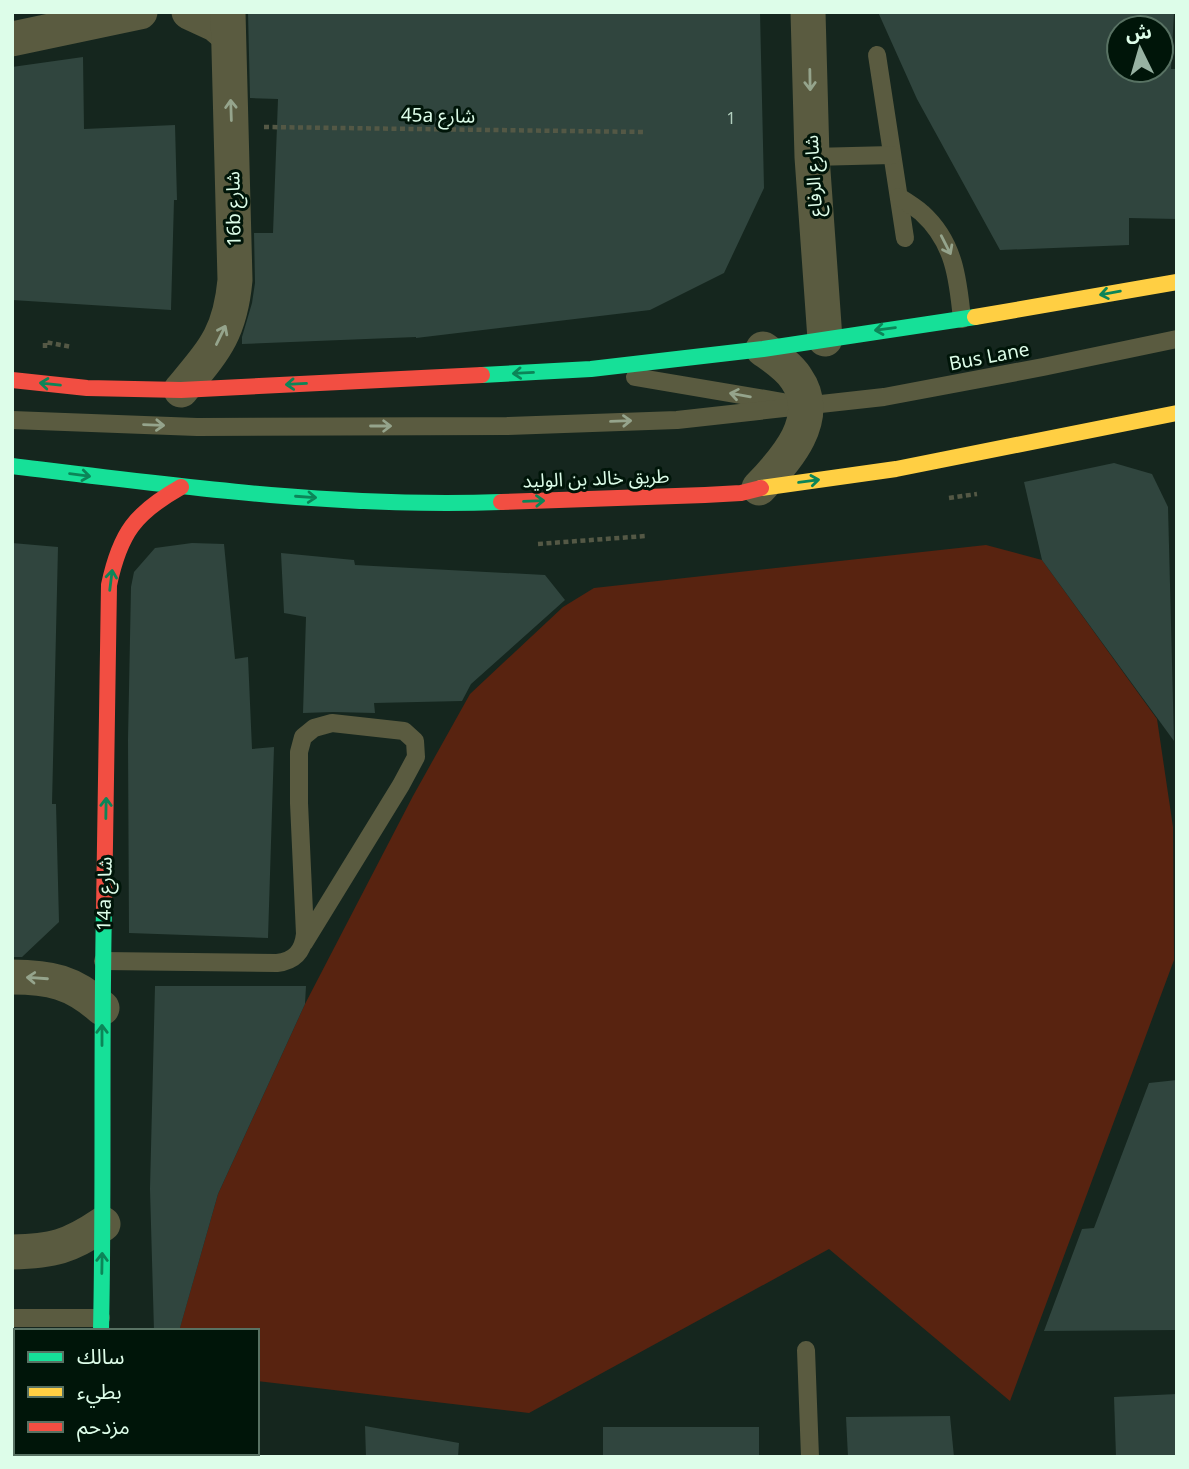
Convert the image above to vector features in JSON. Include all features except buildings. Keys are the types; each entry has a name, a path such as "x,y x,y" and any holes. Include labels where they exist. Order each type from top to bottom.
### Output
{"main road":[{"path":"12,380 87,388 181,390 591,369 763,349 962,319 1177,282"},
{"name":"طريق خالد بن الوليد","path":"12,466 181,487 442,504 705,495 896,469 1177,413"},
{"name":"14a شارع","path":"101,1324 102,1008 109,585 114,560 124,536 139,516 159,499 181,487"}],"street":[{"path":"12,39 140,12"},
{"path":"189,12 215,24 228,24"},
{"name":"شارع الرفاع","path":"808,12 812,157 824,339"},
{"name":"16b شارع","path":"181,390 216,346 226,326 232,303 234,280 228,24"},
{"path":"759,488 773,474 796,442 804,425 807,407 796,376 763,349"},
{"path":"12,977 51,979 70,985 87,994 102,1008"},
{"path":"12,1252 49,1250 69,1244 103,1224"}],"lane":[{"path":"877,55 905,238"},
{"path":"812,157 892,155"},
{"path":"899,197 922,212 940,233 953,257 962,319"},
{"name":"Bus Lane","path":"12,420 197,427 507,426 677,420 884,397 1177,339"},
{"path":"591,369 807,407"},
{"path":"103,961 286,962 294,958 300,952 416,757 415,741 404,731 332,723 314,728 303,737 299,752 299,803 304,943"},
{"path":"12,1318 101,1324"},
{"path":"806,1350 810,1457"}],"path":[{"name":"45a شارع","path":"231,127 645,132"}],"shaded area":[{"path":"986,545 1042,560 1157,719 1173,827 1174,960 1010,1401 829,1249 529,1413 259,1381 259,1329 180,1329 218,1194 305,1004 413,796 470,694 563,607 594,588"}],"traffic: fast":[{"path":"482,375 591,369 763,349 975,317"},
{"path":"12,466 195,488 317,499 501,502"},
{"path":"101,1329 104,909"}],"traffic: slow":[{"path":"975,317 1177,282"},
{"path":"761,488 896,469 1177,413"}],"traffic: jam":[{"path":"12,380 87,388 181,390 482,375"},
{"path":"104,909 109,585 118,551 132,526 152,506 181,487"},
{"path":"501,502 705,495 741,493 761,488"}]}
